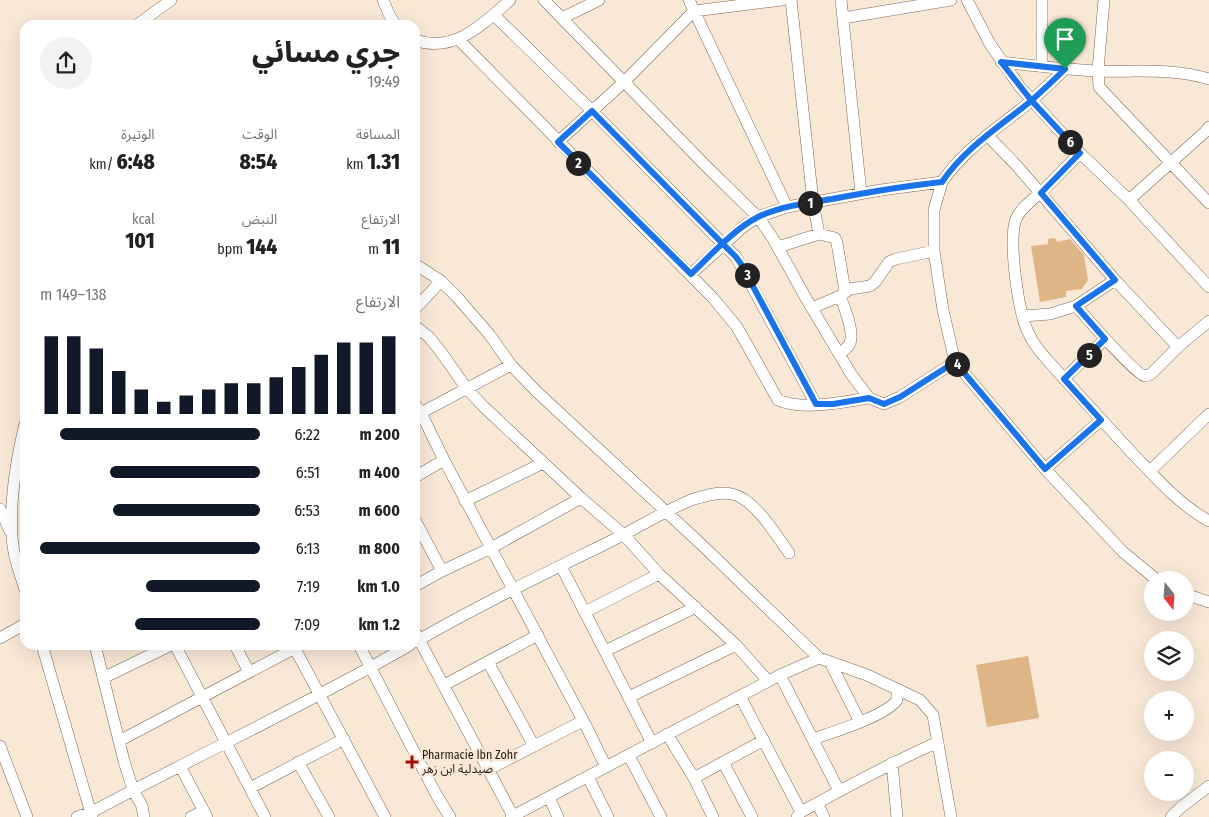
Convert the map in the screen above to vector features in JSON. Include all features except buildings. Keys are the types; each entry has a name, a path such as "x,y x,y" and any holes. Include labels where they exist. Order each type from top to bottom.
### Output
{"street":[{"path":"144,20 171,0"},
{"path":"383,0 393,20"},
{"path":"420,42 436,44 458,39 494,15 510,0"},
{"path":"544,0 758,217 778,247 851,374 869,398"},
{"path":"562,18 599,0"},
{"path":"558,142 624,82 691,5 782,0"},
{"path":"790,0 813,202 819,234"},
{"path":"842,0 861,194"},
{"path":"843,18 892,4 951,0"},
{"path":"967,0 1001,62 1031,100 1080,153 1129,200 1209,288"},
{"path":"1042,0 1042,67"},
{"path":"1104,0 1098,70 1098,83 1101,90 1209,203"},
{"path":"691,5 787,207"},
{"path":"494,15 736,257 816,404"},
{"path":"458,39 713,298 736,328 778,400 788,403 833,404 869,398 884,404 900,397 955,362"},
{"path":"1001,62 1065,69 1173,73 1201,76 1209,79"},
{"path":"1065,69 1031,100 958,160 942,182 934,210 934,251 943,310 955,362 1045,469 1123,552 1146,571"},
{"path":"1129,200 1208,132"},
{"path":"987,135 1041,193 1115,280 1178,348"},
{"path":"1080,153 1016,218 1014,265 1023,316 1034,344 1101,420 1178,499 1196,514 1209,520"},
{"path":"691,274 723,244 758,217 787,207 813,202 942,182"},
{"path":"778,247 819,234 835,238 852,338 849,345 840,354"},
{"path":"812,308 850,289 870,286 889,262 934,251"},
{"path":"420,267 441,281 475,316 510,365 537,392 664,512 702,545 818,658 867,675 920,700 926,706 933,715 951,817"},
{"path":"1023,316 1050,314 1076,306 1115,280"},
{"path":"420,304 441,281"},
{"path":"1076,306 1105,339 1138,371 1147,376 1209,321"},
{"path":"420,330 441,352 467,389 543,463 624,535 659,574 736,645 768,681"},
{"path":"1064,379 1105,339"},
{"path":"420,410 467,389 510,365"},
{"path":"1150,471 1209,414"},
{"path":"420,416 538,635 606,767"},
{"path":"1045,469 1101,420"},
{"path":"20,450 13,504 12,534 14,552 20,572"},
{"path":"420,474 444,460"},
{"path":"465,501 543,463"},
{"path":"420,637 624,535 664,512 711,494 732,494 747,501 763,518 789,553"},
{"path":"420,583 442,570 491,548 581,498"},
{"path":"13,504 20,503"},
{"path":"0,509 12,534"},
{"path":"420,529 442,570"},
{"path":"561,566 652,743"},
{"path":"585,612 659,574"},
{"path":"1194,597 1209,602"},
{"path":"605,651 696,607"},
{"path":"0,638 20,627"},
{"path":"444,685 538,635"},
{"path":"628,697 736,645"},
{"path":"420,648 444,685 512,816 629,756 768,681 818,658"},
{"path":"44,650 91,815"},
{"path":"96,650 132,790 142,806 144,817"},
{"path":"103,678 161,650"},
{"path":"178,650 265,817"},
{"path":"238,650 249,672"},
{"path":"119,741 289,650"},
{"path":"296,650 385,817"},
{"path":"362,650 437,796 450,817"},
{"path":"77,817 91,815 132,790 371,668 399,650"},
{"path":"488,662 534,746"},
{"path":"830,662 860,722"},
{"path":"780,675 839,791"},
{"path":"813,739 874,716 895,703 897,690"},
{"path":"740,696 764,740 799,814 892,763 938,742"},
{"path":"489,769 583,721"},
{"path":"667,734 694,778 713,817"},
{"path":"250,788 344,739"},
{"path":"694,778 764,740"},
{"path":"0,746 5,777 27,817"},
{"path":"629,756 662,817"},
{"path":"298,762 328,817"},
{"path":"723,762 751,817"},
{"path":"892,763 897,817"},
{"path":"180,766 205,814 191,817"},
{"path":"588,777 608,817"},
{"path":"1171,817 1209,786"},
{"path":"550,797 558,817"},
{"path":"817,803 824,817"}],"place":[{"name":"Pharmacie Ibn Zohr صيدلية ابن زهر","path":"412,762"}],"route":[{"path":"1065,69 1001,62 1031,100 1080,153 1041,193 1115,280 1076,306 1105,339 1064,379 1101,420 1045,469 955,362 900,397 884,404 869,398 833,404 816,404 741,264 736,257 723,244 672,192 592,111 558,142 691,274 723,244 758,217 787,207 813,202 942,182 958,160 1031,100 1065,69"}]}
